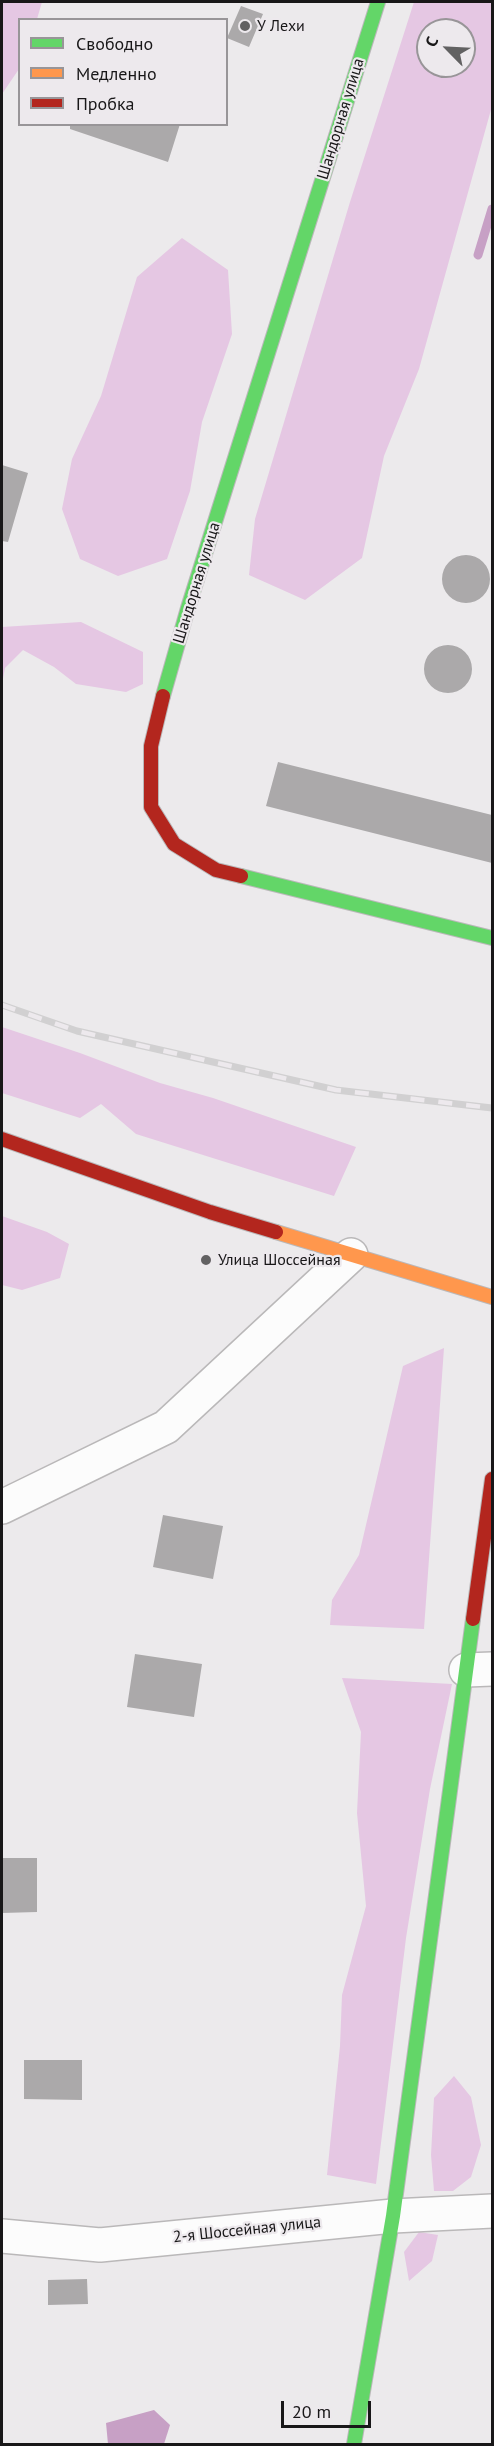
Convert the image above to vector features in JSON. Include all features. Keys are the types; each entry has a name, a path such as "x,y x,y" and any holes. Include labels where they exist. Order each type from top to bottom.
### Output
{"street":[{"name":"Шандорная улица","path":"378,2 188,608 164,693 151,746 151,807 174,844 216,870 492,938"},
{"path":"2,1139 210,1212 492,1298"},
{"path":"2,1507 166,1427 351,1255"},
{"path":"354,2445 393,2216 479,1670 492,1479"},
{"name":"2-я Шоссейная улица","path":"2,2236 100,2245 393,2216 492,2211"}],"shaded area":[{"path":"2,2 42,2 37,18 18,18 18,70 2,94"},
{"path":"414,2 492,2 492,106 419,369 384,456 362,558 305,600 249,575 255,519 350,202"},
{"path":"182,238 228,270 232,334 202,422 190,491 167,559 118,576 80,559 62,509 72,459 101,396 137,277"},
{"path":"81,622 143,652 143,684 126,692 76,684 54,667 23,650 5,668 2,684 2,627"},
{"path":"2,1027 160,1083 213,1098 356,1147 334,1196 136,1134 101,1104 80,1118 2,1093"},
{"path":"2,1216 47,1232 69,1244 60,1278 22,1290 2,1285"},
{"path":"444,1348 424,1629 330,1625 332,1600 359,1555 403,1366"},
{"path":"342,1678 452,1684 430,1789 406,1938 376,2184 327,2175 340,2046 342,1995 366,1906 357,1813 361,1732"},
{"path":"454,2076 471,2097 481,2145 471,2177 453,2191 434,2191 431,2155 434,2098"},
{"path":"419,2232 438,2235 432,2261 409,2281 404,2252"},
{"path":"154,2410 170,2425 164,2444 108,2444 106,2423"}],"building":[{"name":"У Лехи","path":"241,6 263,14 249,47 228,38"},
{"path":"70,126 179,126 168,162 70,129"},
{"path":"2,465 28,473 8,542 2,541"},
{"path":"466,555 483,562 490,579 483,596 466,603 449,596 442,579 449,562"},
{"path":"443,645 453,645 465,652 472,664 472,674 465,686 453,693 443,693 428,682 424,674 424,664 435,649"},
{"path":"278,762 492,815 492,863 266,806"},
{"path":"163,1515 223,1526 213,1579 153,1567"},
{"path":"135,1654 202,1664 194,1717 127,1707"},
{"path":"2,1858 37,1858 37,1912 2,1913"},
{"path":"24,2060 82,2060 82,2100 24,2099"},
{"path":"87,2279 88,2304 48,2305 48,2280"}],"waterway":[{"path":"478,255 492,209"}],"railway":[{"path":"2,1005 77,1031 336,1090 492,1108"}],"traffic: fast":[{"path":"163,696 188,608 378,2"},
{"path":"241,876 492,938"},
{"path":"354,2444 393,2216 473,1619"}],"traffic: slow":[{"path":"276,1232 492,1297"}],"traffic: jam":[{"path":"163,696 151,746 151,807 174,844 216,870 241,876"},
{"path":"2,1139 210,1212 276,1232"},
{"path":"473,1619 492,1479"}],"place":[{"name":"У Лехи","path":"245,26"},
{"name":"Улица Шоссейная","path":"206,1260"}]}
